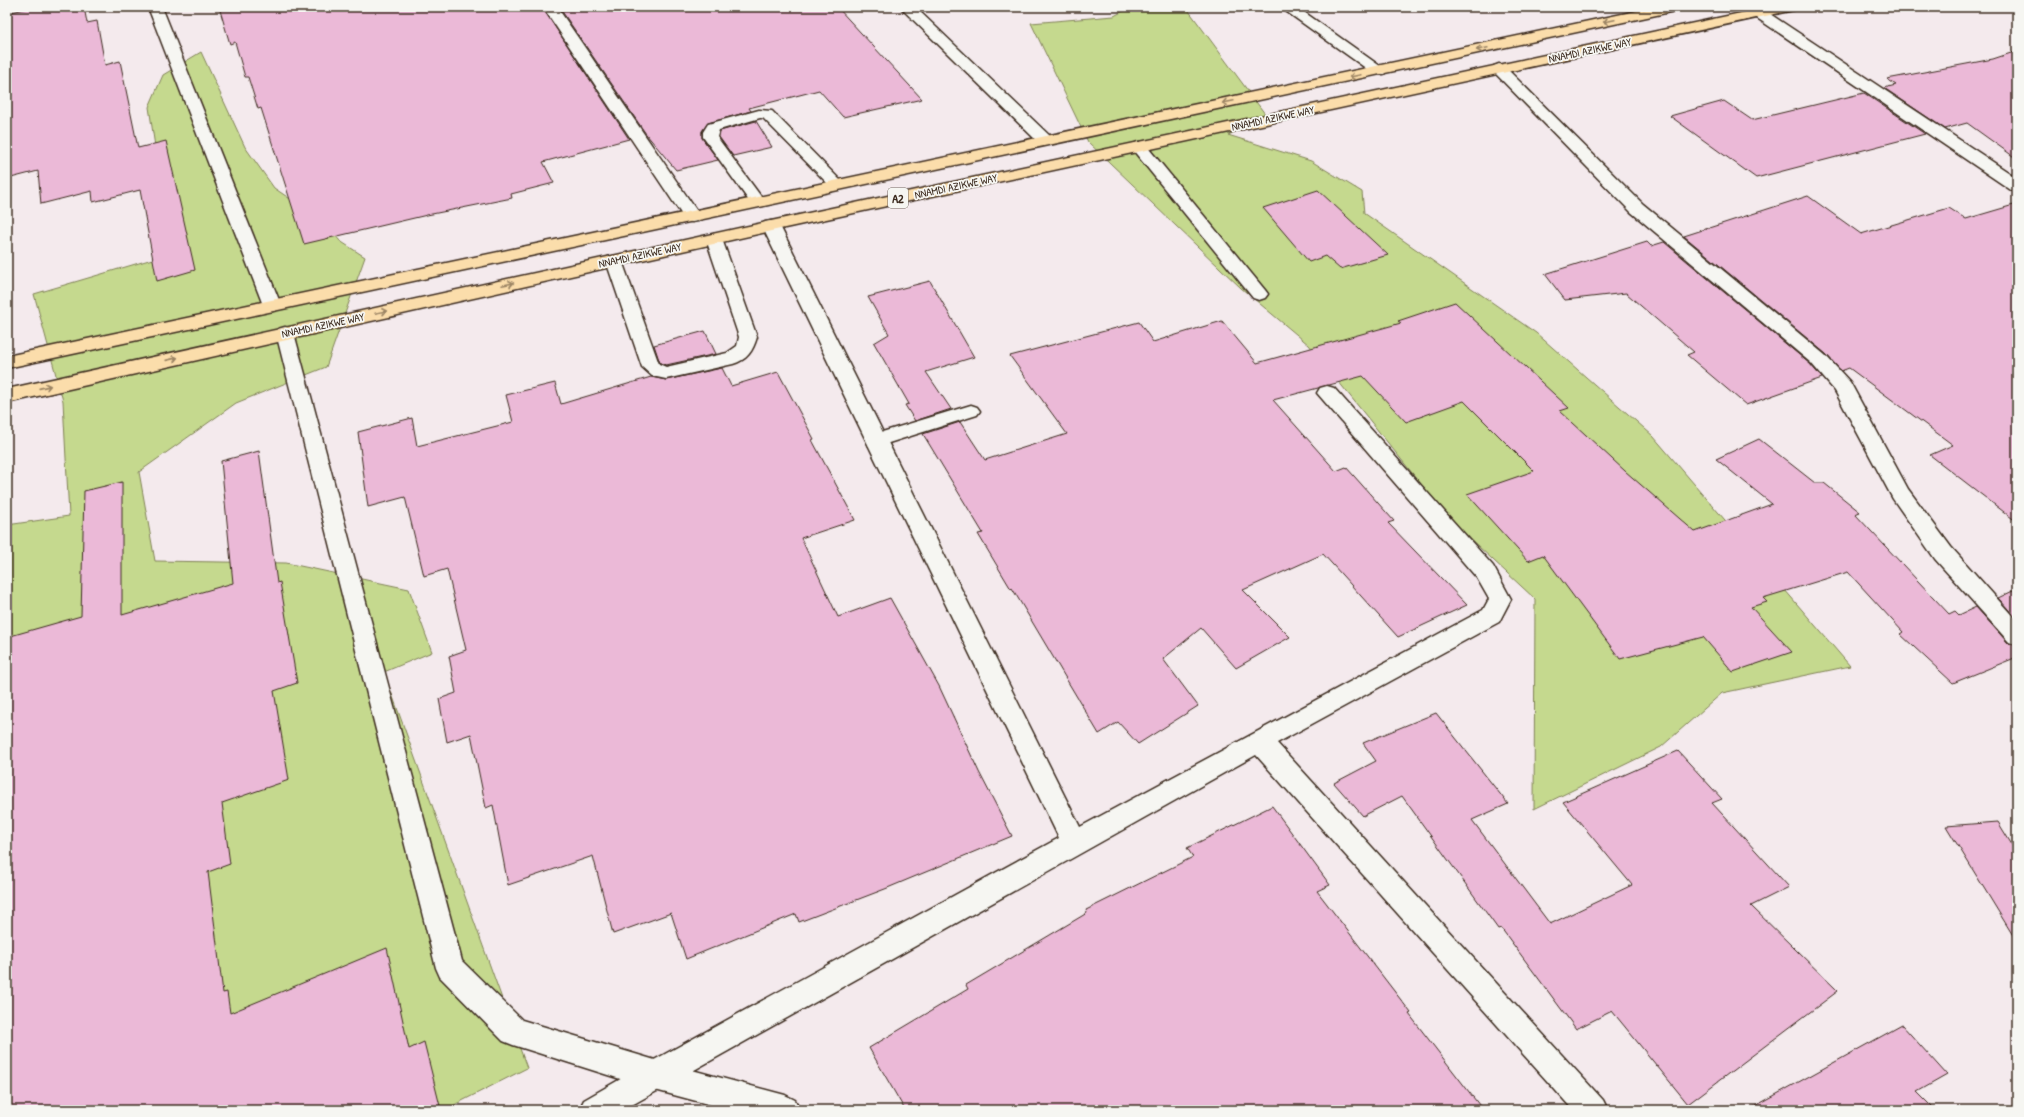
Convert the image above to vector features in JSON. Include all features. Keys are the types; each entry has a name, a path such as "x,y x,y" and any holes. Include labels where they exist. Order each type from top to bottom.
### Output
{"highway":[{"name":"NNAMDI AZIKWE WAY","path":"7,362 1045,140 1379,71 1654,9 1675,7"},
{"name":"NNAMDI AZIKWE WAY","path":"7,396 714,238 1789,7"}],"street":[{"path":"155,7 272,305"},
{"path":"550,7 692,216"},
{"path":"907,7 1045,140"},
{"path":"1287,7 1379,71"},
{"path":"1759,13 2017,186"},
{"path":"1499,69 1637,208 1818,359 1843,387 1900,494 1943,553 2017,636"},
{"path":"1138,147 1259,294"},
{"path":"771,226 1074,842"},
{"path":"285,333 450,968 513,1031 655,1075 785,1110"},
{"path":"594,1110 1074,842 1491,616 1500,599 1485,572 1327,393"},
{"path":"1259,741 1593,1110"}],"lane":[{"path":"757,202 710,137 710,132 713,127 759,114 767,114 836,185"},
{"path":"614,261 651,367 658,372 674,371 733,358 745,349 748,337 714,238"},
{"path":"876,440 971,411"}],"green space":[{"path":"1131,7 1186,7 1268,118 1228,135 1311,161 1362,192 1364,213 1536,333 1653,436 1850,666 1722,693 1661,747 1534,809 1535,599 1450,520 1309,345 1241,288 1088,142 1031,23 1114,16"},
{"path":"201,52 245,147 274,188 323,221 340,241 365,257 326,367 236,403 139,472 155,561 286,563 409,589 432,652 384,672 527,1068 454,1105 454,1110 7,1110 7,525 69,516 63,401 34,294 166,255 168,232 149,107 163,75"}],"building":[{"path":"34,7 84,7 87,23 97,21 105,65 120,61 138,148 166,141 195,270 157,281 140,190 93,202 92,191 41,204 38,171 7,179 7,13"},
{"path":"219,7 542,7 629,139 543,162 554,183 511,194 512,198 427,215 304,244 261,108 258,109 248,77 245,77 235,42 230,44"},
{"path":"559,7 837,7 922,99 843,117 819,90 749,108 751,111 708,123 702,131 702,138 718,160 676,170 646,134"},
{"path":"2017,51 2017,159 1967,123 1945,129 1884,88 1896,85 1887,79 1993,59"},
{"path":"1864,93 1925,134 1756,178 1670,116 1724,101 1752,120"},
{"path":"756,121 772,147 733,156 719,137 720,131"},
{"path":"1318,190 1388,255 1340,269 1325,256 1309,262 1263,208"},
{"path":"1808,196 1861,234 1949,208 1966,219 2017,204 2017,522 1930,455 1953,445 1849,368 1841,371 1826,354 1684,236"},
{"path":"1647,242 1651,246 1664,242 1810,364 1822,378 1746,405 1687,355 1694,352 1626,293 1565,300 1545,274"},
{"path":"930,281 974,357 926,372 951,409 915,421 905,405 909,404 874,343 889,334 868,297"},
{"path":"1455,302 1569,408 1560,411 1625,471 1695,532 1772,504 1716,459 1759,439 1815,483 1824,483 1860,512 1855,514 1949,614 1955,611 1959,615 1976,607 2008,643 2017,646 2017,657 1953,683 1900,634 1903,632 1848,572 1763,598 1767,602 1751,607 1792,652 1733,672 1703,637 1620,659 1543,555 1528,561 1467,494 1534,471 1464,401 1406,422 1363,376 1273,400 1336,471 1346,467 1394,521 1388,523 1467,605 1398,637 1323,554 1243,590 1290,637 1236,668 1201,628 1163,659 1198,706 1138,744 1118,722 1099,734 978,534 983,533 923,434 960,422 985,460 1067,434 1010,356 1139,322 1153,342 1222,321 1257,363 1401,323 1398,321"},
{"path":"705,331 716,354 666,365 660,363 654,345"},
{"path":"722,368 731,386 778,372 814,439 812,440 855,520 801,538 838,617 890,598 939,686 979,772 1012,836 885,889 799,922 796,914 686,959 671,913 613,934 593,856 508,885 493,805 486,808 471,734 447,742 439,699 456,693 449,656 466,650 447,569 424,576 405,497 368,507 358,432 412,418 417,446 513,422 506,395 555,383 561,404 651,377 666,380"},
{"path":"259,451 277,583 280,582 297,683 274,691 289,780 222,803 230,864 208,872 223,993 227,992 230,1013 387,948 409,1049 424,1042 441,1110 7,1110 7,637 81,616 84,491 122,482 122,615 233,583 221,461"},
{"path":"2017,589 2017,619 1998,598"},
{"path":"1436,713 1508,804 1472,820 1550,924 1632,885 1563,802 1678,751 1722,799 1712,803 1789,887 1751,906 1838,991 1688,1104 1612,1011 1576,1029 1501,928 1498,929 1402,796 1363,816 1334,783 1376,761 1363,743"},
{"path":"1272,806 1330,885 1317,891 1411,1013 1409,1014 1483,1110 905,1110 869,1048 968,989 966,985 1087,913 1086,910 1193,857 1187,848"},
{"path":"1998,822 2017,853 2017,942 1946,826"},
{"path":"1902,1025 1947,1075 1917,1092 1935,1110 1748,1110"}]}
